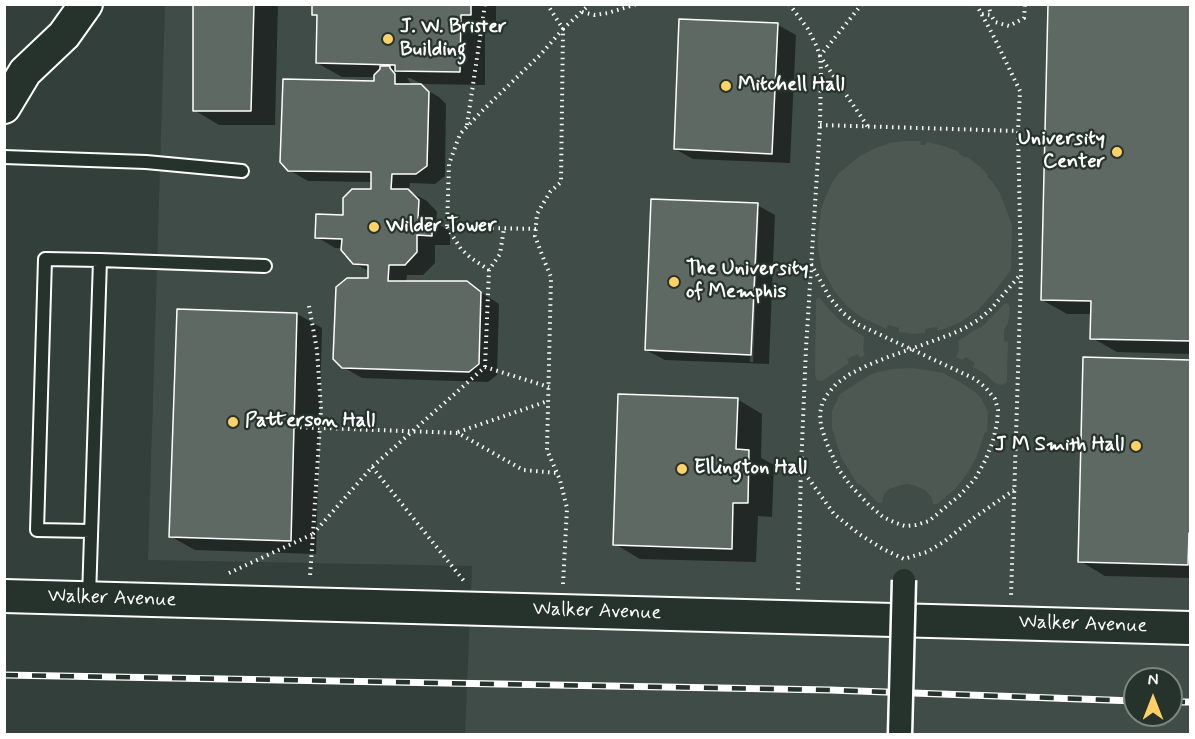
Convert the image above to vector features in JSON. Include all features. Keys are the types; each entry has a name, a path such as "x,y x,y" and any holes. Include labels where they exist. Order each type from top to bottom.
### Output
{"street":[{"path":"4,107 25,72 64,35 86,4"},
{"path":"900,735 904,580"},
{"name":"Walker Avenue","path":"4,596 1191,628"}],"lane":[{"path":"4,157 146,162 242,171"},
{"path":"91,531 37,530 45,258 265,266"},
{"path":"89,598 100,260"}],"path":[{"path":"466,127 485,4"},
{"path":"547,4 563,28 561,182 550,192 537,214 535,236 551,276 548,450 567,508 563,584"},
{"path":"489,270 461,249 447,227 449,164 460,134 563,28 590,4"},
{"path":"582,12 596,15 608,14 637,4"},
{"path":"789,4 808,29 820,56 868,127"},
{"path":"798,593 806,348 820,125 820,56 862,4"},
{"path":"976,4 1020,91 1018,131 1021,274 1011,597"},
{"path":"988,4 995,22 1009,26 1024,18 1025,4"},
{"path":"981,14 991,15"},
{"path":"820,125 1018,131"},
{"path":"447,227 536,229"},
{"path":"229,573 313,534 372,467 485,367 489,270 500,254 504,228"},
{"path":"811,264 830,298 857,324 911,348 975,379 995,399 998,423 985,461 975,478 960,495 929,521 904,526 883,517 869,505 839,470 821,426 822,404 836,384 868,365 911,348 963,329 978,320 990,310 1021,274"},
{"path":"309,306 317,350 321,410 310,576"},
{"path":"485,367 549,387"},
{"path":"294,427 458,433 548,401"},
{"path":"458,433 523,470 557,473"},
{"path":"372,467 464,581"},
{"path":"801,468 834,514 859,534 904,559 927,552 945,541 1014,489"}],"shaded area":[{"name":"The University of Memphis","path":"165,5 1190,5 1190,734 465,734 472,566 148,560"},
{"path":"905,141 921,141 920,145 925,145 926,142 944,146 959,152 965,158 966,156 979,166 1000,193 1012,225 1011,270 979,309 961,322 938,331 937,327 925,329 925,333 913,334 899,332 899,328 888,325 886,329 861,317 847,306 835,292 822,269 818,250 821,209 831,184 839,173 860,156 876,148"},
{"path":"819,297 835,316 864,337 865,355 860,358 858,354 847,359 849,363 822,381 817,380 815,375 816,300"},
{"path":"1005,303 1010,308 1008,323 1004,330 1004,341 1008,342 1007,379 1006,383 1000,385 973,367 975,363 965,357 963,360 956,357 959,351 958,341 985,324"},
{"path":"911,368 943,373 975,392 988,412 987,432 985,432 969,471 955,489 937,504 933,504 932,498 925,490 907,484 889,489 884,494 882,503 878,503 860,484 858,485 841,457 832,428 832,411 840,394 874,373"}],"building":[{"path":"193,4 254,4 251,111 193,111"},
{"name":"J. W. Brister Building","path":"312,4 471,4 471,15 461,15 460,72 395,71 395,65 316,63 317,15 312,15"},
{"name":"University Center","path":"1048,4 1190,4 1190,341 1090,339 1091,301 1041,300"},
{"name":"Mitchell Hall","path":"679,19 778,23 772,154 674,149"},
{"name":"Wilder Tower","path":"380,66 390,66 395,74 395,84 421,84 429,92 427,166 416,174 392,174 391,189 408,189 419,200 418,218 432,218 432,236 417,235 417,252 405,265 389,265 388,281 467,281 481,292 479,364 469,372 342,368 333,359 336,287 347,278 368,278 368,265 353,264 341,250 342,239 315,238 316,214 343,215 343,198 352,189 371,189 371,172 288,171 280,162 283,79 374,81 374,75"},
{"path":"651,199 758,203 751,355 645,350"},
{"name":"Patterson Hall","path":"177,309 297,313 291,541 169,537"},
{"name":"J M Smith Hall","path":"1083,357 1190,360 1188,565 1078,562"},
{"name":"Ellington Hall","path":"618,394 738,398 736,449 749,450 748,503 733,503 732,549 613,545"}],"railway":[{"path":"4,675 830,690 1123,701"},
{"path":"1183,702 1190,702"}],"place":[{"name":"J. W. Brister Building","path":"388,39"},
{"name":"Mitchell Hall","path":"726,86"},
{"name":"University Center","path":"1117,152"},
{"name":"Wilder Tower","path":"374,227"},
{"name":"The University of Memphis","path":"674,282"},
{"name":"Patterson Hall","path":"233,422"},
{"name":"J M Smith Hall","path":"1136,446"},
{"name":"Ellington Hall","path":"682,469"}]}
